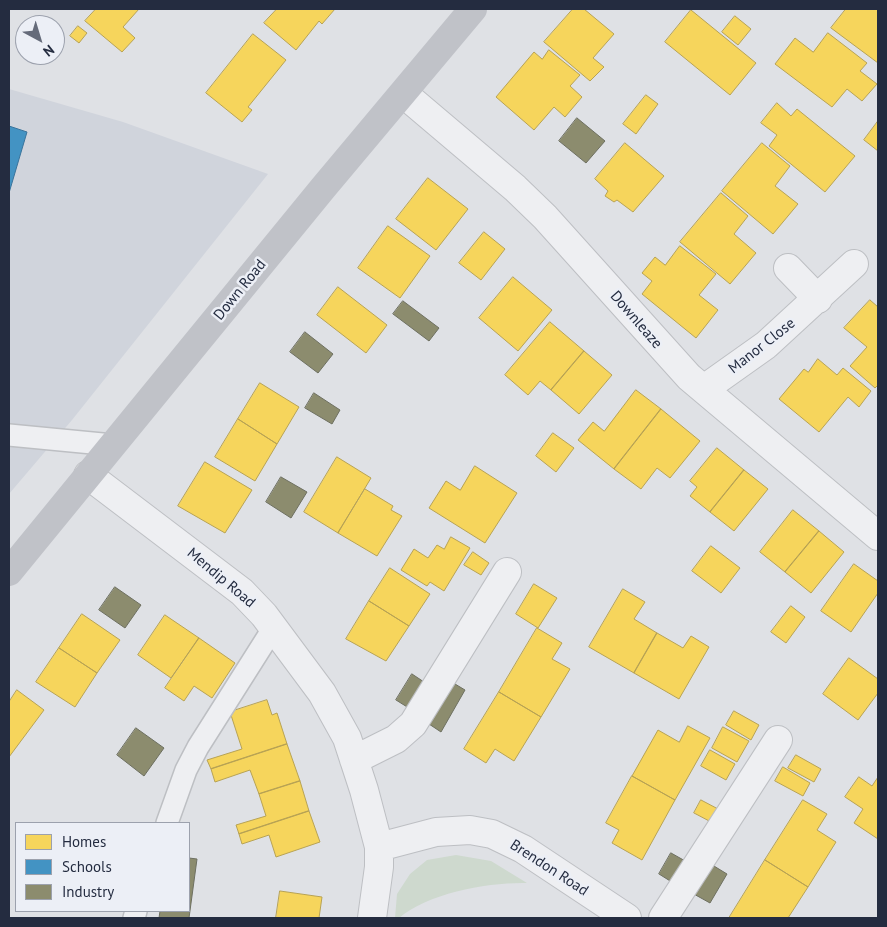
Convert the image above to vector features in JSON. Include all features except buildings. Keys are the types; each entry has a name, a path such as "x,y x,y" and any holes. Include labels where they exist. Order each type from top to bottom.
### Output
{"street":[{"name":"Down Road","path":"12,558 88,475 317,196 474,9"},
{"name":"Downleaze","path":"404,94 530,203 572,246 671,360 878,536"},
{"name":"Manor Close","path":"704,389 766,345 854,264"},
{"path":"788,268 818,299"},
{"name":"Mendip Road","path":"88,475 230,582 274,628 322,694 347,738 379,847 379,867 372,918"},
{"path":"354,760 396,739 413,724 507,572"},
{"path":"663,918 778,740"},
{"name":"Brendon Road","path":"379,847 436,832 470,830 492,834 523,849 627,918"}],"lane":[{"path":"9,435 113,445"},
{"path":"167,822 186,770 198,747 274,628"}],"shaded area":[{"path":"9,89 123,122 268,174 72,420 9,494"},
{"path":"456,855 491,861 527,883 477,887 460,891 426,902 411,909 399,918 395,918 397,894 410,874 427,860"}]}
